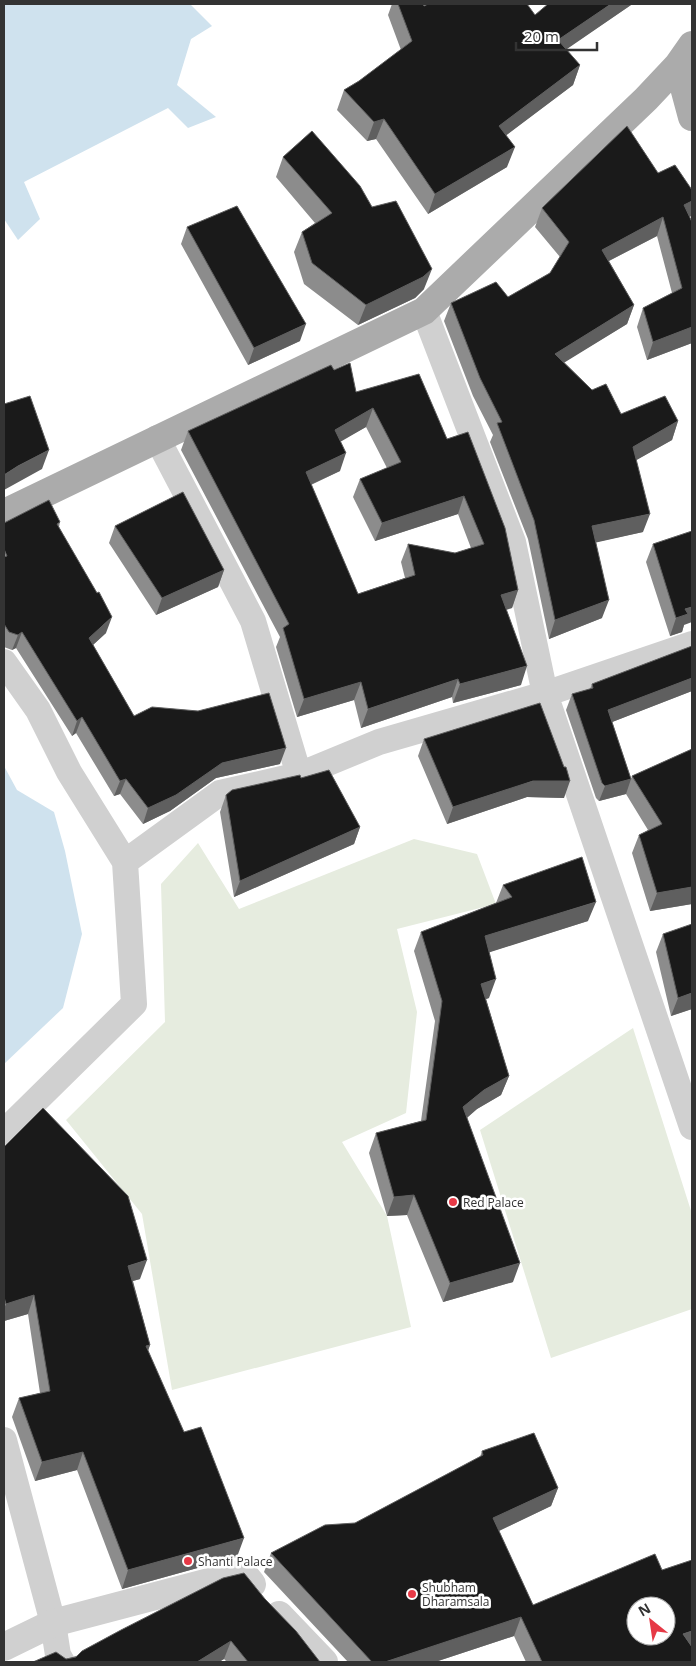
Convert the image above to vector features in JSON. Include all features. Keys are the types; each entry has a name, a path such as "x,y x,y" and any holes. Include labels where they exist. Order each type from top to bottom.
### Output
{"main road":[{"path":"685,55 692,117"},
{"path":"4,513 424,310 646,100 685,55"}],"street":[{"path":"424,310 513,542 545,694 692,1127"},
{"path":"157,438 253,621 300,775"},
{"path":"124,862 220,793 300,775 379,742 545,694 692,644"},
{"path":"4,662 38,710 69,772 124,862 134,1004 4,1132"},
{"path":"4,1440 53,1623 58,1655 62,1662"},
{"path":"4,1647 53,1623 243,1573 270,1606 324,1662"}],"shaded area":[{"path":"414,839 477,854 496,904 397,929 417,1012 406,1113 342,1142 387,1216 411,1327 172,1390 142,1214 66,1120 165,1022 161,884 198,843 239,909"},
{"path":"633,1028 692,1214 692,1309 551,1358 480,1130"}],"water":[{"path":"4,4 190,4 212,26 191,39 177,85 216,117 188,128 168,108 24,182 40,219 18,240 4,219"},
{"path":"4,766 17,790 54,812 65,851 82,934 63,1008 4,1064"}],"building":[{"path":"398,4 423,4 424,6 428,4 527,4 535,15 548,4 611,4 558,40 580,65 499,126 515,147 435,194 384,119 374,122 344,90 412,41"},
{"path":"627,126 658,173 675,165 692,190 692,201 684,205 692,222 692,327 653,342 643,308 682,288 663,217 602,250 634,305 555,354 592,390 606,384 621,414 665,396 678,421 633,447 650,514 592,526 609,600 555,620 534,520 497,423 502,422 480,378 451,303 496,282 508,297 550,273 569,242 542,208"},
{"path":"312,131 360,186 372,207 396,201 432,269 423,277 366,305 312,263 302,232 332,213 283,157"},
{"path":"237,206 306,324 254,348 187,227"},
{"path":"350,363 356,392 419,374 447,439 468,432 505,528 518,590 501,595 527,666 460,684 458,679 368,709 361,682 304,699 283,628 289,624 188,431 331,365 334,370","holes":["373,408 401,462 360,479 382,523 464,496 484,544 455,553 408,544 415,575 358,594 306,472 346,453 335,430"]},
{"path":"30,396 49,450 4,475 4,404"},
{"path":"183,492 224,570 162,598 115,526"},
{"path":"49,500 60,522 57,524 97,593 99,592 112,617 89,638 134,716 152,707 198,711 269,693 286,748 222,763 176,795 148,808 126,779 120,781 82,717 77,721 22,632 18,635 9,632 4,624 4,557 7,556 4,549 4,523"},
{"path":"692,531 692,607 685,609 688,614 676,618 653,544"},
{"path":"692,646 692,678 608,710 631,779 605,786 602,783 572,694 593,688 592,684"},
{"path":"540,703 570,781 533,781 453,807 424,739"},
{"path":"692,749 692,887 657,893 639,835 662,824 632,776"},
{"path":"329,770 360,827 240,881 226,795 232,790 300,775 301,778"},
{"path":"582,857 596,902 485,936 496,979 481,984 509,1076 484,1090 463,1107 520,1263 450,1283 414,1195 394,1197 376,1133 426,1120 442,1001 421,932 512,897 503,885"},
{"path":"692,924 692,993 678,998 663,934"},
{"path":"43,1108 128,1196 147,1260 128,1266 150,1345 146,1346 184,1432 201,1427 244,1538 128,1570 83,1452 42,1462 19,1398 50,1391 34,1295 6,1304 4,1297 4,1147"},
{"path":"534,1433 558,1488 493,1518 533,1605 655,1554 662,1570 692,1560 692,1631 683,1634 692,1647 692,1662 542,1662 521,1617 385,1662 372,1662 271,1553 325,1525 355,1523 483,1455 482,1451"},
{"path":"244,1573 265,1599 296,1631 320,1662 248,1662 231,1641 197,1662 33,1662 56,1652 66,1659 76,1657 82,1651 121,1630 223,1578"}],"place":[{"name":"Red Palace","path":"453,1202"},
{"name":"Shanti Palace","path":"188,1561"},
{"name":"Shubham Dharamsala","path":"412,1594"}]}
